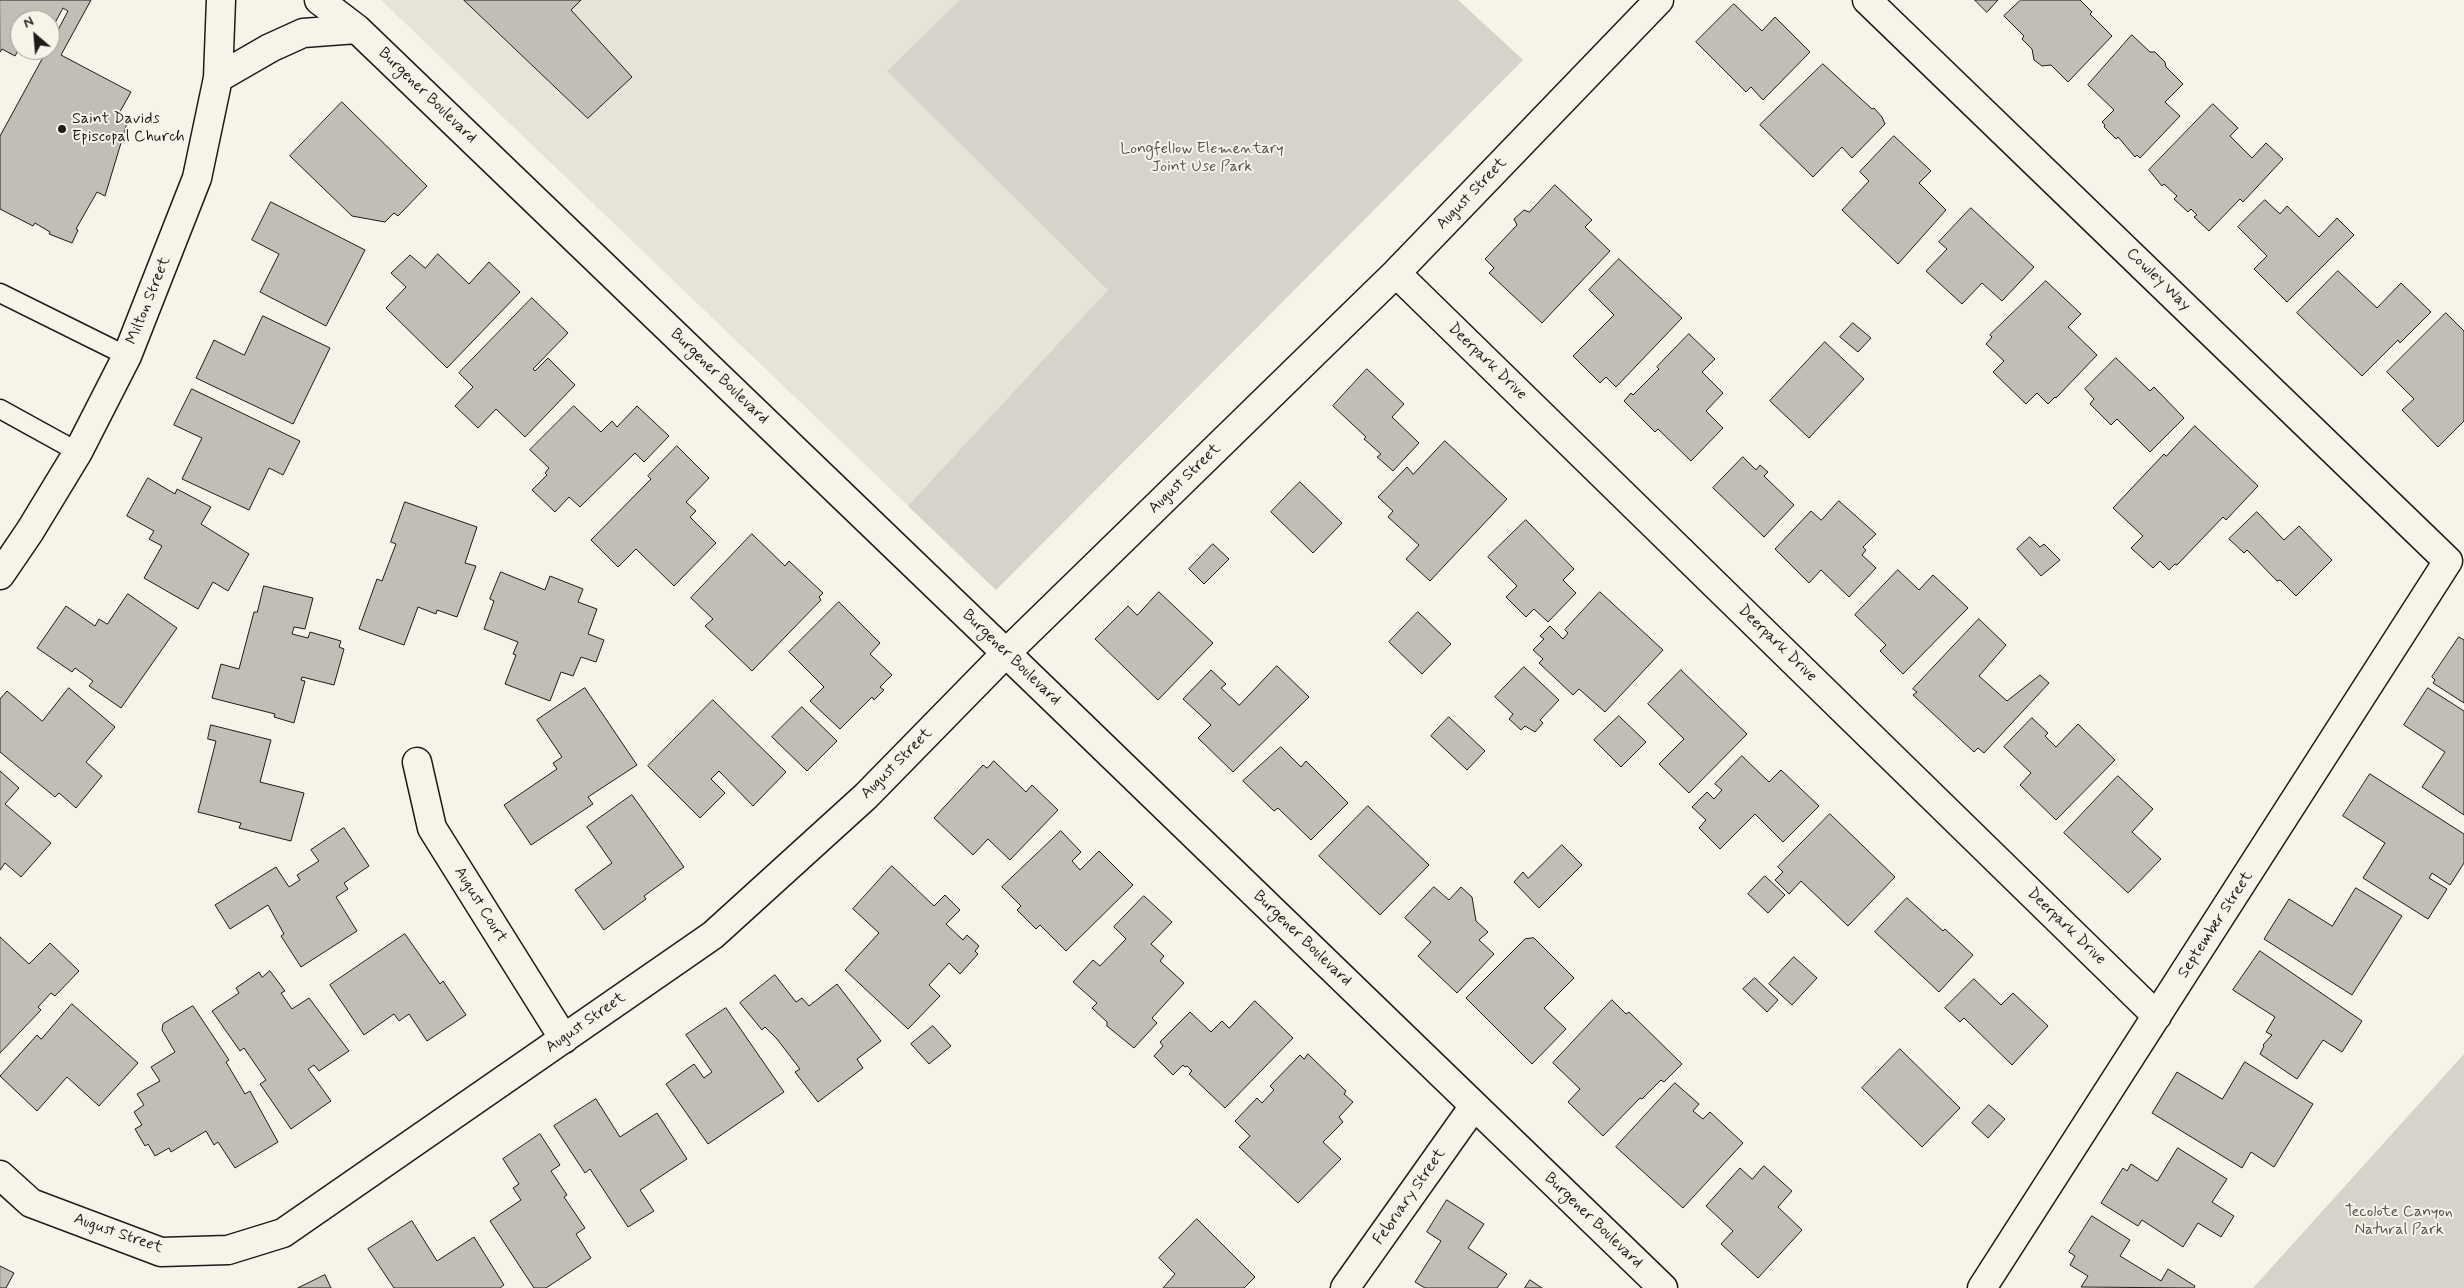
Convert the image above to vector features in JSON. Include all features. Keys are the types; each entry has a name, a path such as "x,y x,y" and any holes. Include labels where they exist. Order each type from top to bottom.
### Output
{"street":[{"name":"Milton Street","path":"0,574 30,531 78,452 127,356 197,178 218,78 221,0"},
{"name":"Burgener Boulevard","path":"319,0 357,29 1663,1288"},
{"name":"Burgener Boulevard","path":"337,0 357,29"},
{"name":"August Street","path":"0,1175 30,1203 161,1252 228,1250 283,1233 713,935 866,796 1006,653 1396,273 1659,0"},
{"name":"Cowley Way","path":"1867,0 2448,561"},
{"path":"218,78 270,48 303,33 357,29"},
{"name":"Deerpark Drive","path":"1396,273 2157,1016"},
{"name":"September Street","path":"1982,1288 2448,561"},
{"name":"August Court","path":"417,762 432,828 564,1039"},
{"name":"February Street","path":"1345,1288 1474,1106"}],"lane":[{"path":"0,293 127,356"},
{"path":"0,409 78,452"}],"shaded area":[{"path":"381,0 1458,0 1523,60 996,590"}],"green space":[{"name":"Longfellow Elementary Joint Use Park","path":"960,0 1458,0 1523,60 996,590 908,506 1108,290 887,71"},
{"name":"Tecolote Canyon Natural Park","path":"2464,1054 2464,1288 2253,1288"}],"building":[{"path":"0,0 91,0 61,55 131,92 117,117 127,123 105,196 97,192 76,229 78,230 72,243 49,234 50,232 35,223 33,226 0,209 0,136 42,60 60,60 60,26 68,11 63,8 60,14 60,10 10,10 10,53 2,49 0,52"},
{"path":"464,0 581,0 571,10 632,77 588,118"},
{"path":"1975,0 1998,0 1987,12"},
{"path":"2021,0 2080,0 2092,12 2090,14 2112,36 2068,82 2051,65 2042,66 2034,60 2032,49 2022,39 2024,36 2004,16"},
{"path":"1734,4 1762,31 1775,17 1810,52 1763,100 1751,87 1746,92 1696,42"},
{"path":"2132,35 2150,52 2155,52 2165,62 2166,67 2183,84 2165,102 2180,116 2140,158 2137,155 2135,157 2118,137 2116,139 2104,127 2105,125 2102,122 2114,110 2088,85"},
{"path":"1823,64 1872,109 1874,108 1885,124 1852,158 1842,147 1813,177 1760,125"},
{"path":"342,102 427,186 398,216 394,213 385,222 352,216 290,156"},
{"path":"2213,104 2238,128 2230,136 2252,158 2266,143 2283,159 2243,202 2240,199 2209,231 2194,217 2197,215 2191,209 2188,212 2174,199 2177,196 2164,184 2162,186 2149,170"},
{"path":"1894,136 1931,171 1919,183 1946,210 1898,264 1842,210 1869,181 1860,172"},
{"path":"1555,185 1592,220 1585,227 1610,251 1542,323 1489,273 1494,268 1485,259 1517,225 1514,219 1524,210 1529,212"},
{"path":"2265,200 2280,214 2287,206 2319,237 2337,218 2354,235 2287,302 2254,269 2267,256 2238,227"},
{"path":"271,202 365,250 326,326 260,292 279,254 252,240"},
{"path":"1971,208 2034,267 2002,301 1982,283 1962,304 1926,271 1947,249 1939,242"},
{"path":"438,254 469,284 489,262 520,292 447,368 386,308 406,287 391,273 410,255 425,268"},
{"path":"1619,259 1682,318 1616,387 1606,377 1600,383 1573,356 1614,315 1589,290"},
{"path":"2338,271 2377,308 2401,283 2431,312 2400,343 2398,340 2362,376 2297,313"},
{"path":"2046,281 2081,314 2068,327 2097,355 2048,404 2037,393 2026,404 1993,372 2004,361 1986,344 1992,337 1990,335"},
{"path":"532,298 568,333 533,369 535,371 548,358 575,385 525,437 496,409 478,428 455,406 473,387 459,373"},
{"path":"2446,313 2464,331 2464,421 2438,447 2402,410 2414,399 2387,372"},
{"path":"263,316 330,348 293,424 196,378 214,340 244,355"},
{"path":"1853,323 1871,338 1858,352 1840,337"},
{"path":"1689,334 1715,359 1702,372 1723,393 1706,411 1723,428 1691,461 1658,429 1655,432 1624,401 1631,393 1633,395 1659,369 1657,367"},
{"path":"1825,342 1864,379 1809,438 1770,401"},
{"path":"2116,358 2150,391 2154,387 2184,418 2150,452 2117,419 2111,425 2090,404 2094,399 2085,389"},
{"path":"1367,369 1404,404 1392,417 1419,443 1393,471 1377,457 1381,454 1364,439 1366,437 1333,406"},
{"path":"192,389 300,441 283,475 269,468 249,510 182,479 202,438 174,425"},
{"path":"574,406 601,432 612,421 617,427 637,406 669,436 644,462 635,453 580,507 569,497 555,512 532,490 547,475 545,473 549,468 530,450"},
{"path":"2195,426 2258,486 2226,520 2223,517 2177,565 2175,564 2169,570 2160,561 2153,568 2131,548 2143,536 2113,508 2164,454 2166,456"},
{"path":"1445,441 1507,499 1430,581 1406,559 1419,545 1388,517 1393,511 1378,497 1407,467 1413,474"},
{"path":"677,446 709,478 686,502 696,511 690,517 716,543 674,586 636,549 618,567 591,540 651,479 648,476"},
{"path":"1743,457 1756,470 1760,465 1768,472 1764,476 1794,505 1764,537 1713,488"},
{"path":"148,478 175,494 177,489 211,507 201,524 249,554 228,591 213,582 198,609 144,578 162,546 149,539 154,531 127,516"},
{"path":"1300,482 1342,523 1313,553 1271,512"},
{"path":"1839,501 1876,534 1863,547 1866,550 1862,555 1876,568 1849,597 1821,570 1809,583 1775,549 1811,511 1821,520"},
{"path":"405,502 477,527 465,563 476,566 457,617 437,610 436,614 418,607 404,645 359,629 377,579 382,581 396,544 391,542"},
{"path":"2257,512 2284,540 2299,526 2332,560 2296,596 2280,580 2277,581 2247,550 2244,553 2229,539"},
{"path":"1526,520 1574,569 1563,580 1576,593 1548,622 1534,609 1526,617 1506,597 1517,586 1488,557"},
{"path":"752,534 785,566 789,561 823,593 819,597 821,600 752,671 705,626 713,619 691,598"},
{"path":"2030,537 2040,547 2044,544 2060,560 2041,576 2017,549"},
{"path":"1213,544 1229,559 1204,584 1189,569"},
{"path":"1898,570 1919,590 1933,575 1968,608 1903,674 1880,651 1886,645 1855,615"},
{"path":"501,572 545,590 550,576 583,589 578,602 597,609 588,634 604,640 596,662 581,657 573,676 561,672 550,701 505,684 516,655 513,654 518,642 484,629 494,601 490,599"},
{"path":"264,586 313,598 305,629 294,627 292,634 308,638 310,632 341,641 339,647 344,649 334,685 302,677 301,680 305,681 294,723 274,717 275,714 212,698 221,664 239,669 254,612 257,612"},
{"path":"1159,592 1213,643 1158,700 1095,639 1128,606 1137,615"},
{"path":"1600,592 1663,650 1605,712 1579,689 1573,695 1539,663 1543,659 1533,650 1544,639 1540,636 1550,626 1563,639 1568,633 1565,630"},
{"path":"128,594 177,628 121,708 89,686 93,681 75,668 72,672 37,648 66,606 95,626 99,619 107,624"},
{"path":"839,602 880,643 870,654 892,675 880,687 884,690 874,700 872,697 840,729 810,701 824,687 789,652"},
{"path":"1418,612 1451,644 1422,674 1389,642"},
{"path":"1979,619 2006,645 1979,676 2007,701 2040,675 2049,683 1984,753 1978,748 1974,752 1913,695 1917,692 1913,689"},
{"path":"2459,637 2464,640 2464,703 2433,683 2435,680 2432,677"},
{"path":"1277,666 1309,697 1233,772 1198,738 1211,725 1183,699 1211,670 1226,684 1221,688 1239,705"},
{"path":"1524,667 1559,700 1540,720 1543,723 1535,732 1525,726 1521,730 1509,719 1513,714 1495,697"},
{"path":"1681,670 1747,734 1689,793 1659,764 1684,739 1648,704"},
{"path":"69,688 115,727 86,762 102,776 76,808 59,793 55,797 0,752 0,699 7,691 42,721"},
{"path":"585,688 637,765 588,797 593,804 531,845 504,805 557,769 553,763 562,757 537,720"},
{"path":"2428,688 2464,711 2464,815 2422,787 2445,752 2404,725"},
{"path":"713,700 786,772 753,806 719,771 711,779 725,793 700,818 648,766"},
{"path":"802,707 837,741 807,771 772,737"},
{"path":"1619,716 1646,742 1621,767 1594,740"},
{"path":"1449,717 1485,751 1467,770 1431,736"},
{"path":"2032,718 2048,733 2045,736 2056,747 2078,724 2115,760 2056,820 2020,785 2031,773 2004,747"},
{"path":"211,725 271,740 260,782 304,793 291,841 239,828 241,823 198,812 216,741 208,739"},
{"path":"1281,747 1301,767 1306,761 1348,803 1311,840 1278,808 1274,811 1243,781"},
{"path":"1742,756 1769,782 1781,770 1819,806 1783,842 1755,814 1720,849 1699,828 1706,820 1692,807 1707,792 1714,799 1722,790 1715,784"},
{"path":"994,761 1026,792 1032,785 1058,810 1010,860 988,839 973,855 934,818 983,765 987,768"},
{"path":"0,771 19,788 5,804 51,843 21,877 5,863 0,870"},
{"path":"2370,774 2464,834 2464,863 2450,885 2432,873 2429,878 2447,889 2428,919 2363,878 2385,843 2343,816"},
{"path":"2118,776 2153,809 2132,832 2161,859 2128,893 2064,833"},
{"path":"632,795 684,867 644,896 646,899 604,930 575,890 612,863 587,827"},
{"path":"1368,806 1429,865 1380,915 1319,856"},
{"path":"1830,814 1895,877 1848,926 1801,881 1789,894 1775,880 1783,872 1778,867"},
{"path":"344,828 369,866 344,883 348,889 336,897 357,931 301,967 281,936 284,934 268,905 230,929 215,905 276,867 289,887 300,880 297,875 319,861 311,850"},
{"path":"1061,831 1081,852 1072,861 1080,870 1099,851 1133,885 1066,951 1040,925 1036,929 1017,910 1021,906 1002,887"},
{"path":"1562,845 1582,865 1539,908 1514,882 1523,872 1528,878"},
{"path":"892,866 934,906 945,895 960,910 946,924 963,940 967,935 979,946 975,951 978,954 960,974 949,963 929,985 940,996 908,1029 845,970 879,933 853,909"},
{"path":"1765,876 1785,895 1768,913 1748,894"},
{"path":"1434,887 1449,900 1461,887 1472,897 1476,921 1488,932 1479,940 1494,954 1457,993 1418,956 1431,942 1405,918"},
{"path":"2356,888 2402,916 2352,995 2264,939 2289,899 2332,926"},
{"path":"1144,896 1172,922 1151,944 1164,956 1160,961 1184,983 1152,1018 1157,1023 1134,1048 1107,1026 1107,1022 1092,1008 1097,1003 1073,982 1093,960 1100,966 1126,939 1114,927"},
{"path":"1907,898 1973,955 1939,992 1875,932"},
{"path":"405,934 440,984 443,981 466,1015 427,1041 409,1014 399,1021 394,1014 364,1035 330,985"},
{"path":"0,937 29,964 50,943 79,971 55,996 51,993 38,1007 41,1010 0,1053"},
{"path":"1534,938 1574,978 1544,1008 1566,1029 1532,1064 1466,998 1525,939"},
{"path":"2260,951 2362,1021 2342,1052 2323,1040 2297,1079 2260,1054 2263,1045 2272,1035 2266,1032 2275,1017 2233,990"},
{"path":"1794,957 1817,978 1792,1005 1769,984"},
{"path":"270,971 285,991 281,993 292,1009 309,998 349,1051 319,1071 314,1065 308,1069 331,1101 291,1129 260,1084 266,1080 244,1048 240,1051 212,1011 239,993 236,988 259,972 262,977"},
{"path":"775,975 796,1002 802,998 809,1006 837,984 881,1041 857,1059 863,1068 818,1102 795,1072 800,1069 777,1039 765,1027 762,1030 740,1003"},
{"path":"1755,978 1778,1000 1767,1012 1743,989"},
{"path":"1974,979 2001,1005 2013,993 2048,1026 2012,1065 1964,1018 1960,1022 1945,1008"},
{"path":"1612,1000 1626,1014 1629,1012 1682,1064 1664,1082 1661,1080 1642,1099 1640,1098 1603,1136 1568,1102 1580,1089 1553,1063"},
{"path":"1255,1001 1293,1038 1225,1108 1189,1074 1192,1071 1187,1066 1183,1065 1173,1075 1154,1056 1163,1046 1160,1042 1190,1012 1211,1032 1222,1021 1229,1028"},
{"path":"72,1004 138,1063 99,1106 67,1077 37,1111 0,1076 37,1035 41,1039"},
{"path":"193,1006 229,1060 226,1062 245,1094 250,1091 278,1142 235,1168 218,1142 214,1145 206,1131 171,1152 169,1148 155,1156 148,1144 145,1146 135,1129 142,1125 134,1112 144,1105 137,1094 160,1081 151,1067 175,1052 162,1030 163,1024"},
{"path":"726,1008 784,1092 708,1144 666,1084 694,1064 704,1078 712,1072 686,1035"},
{"path":"933,1026 951,1046 929,1064 911,1044"},
{"path":"1900,1049 1960,1108 1922,1147 1862,1088"},
{"path":"1308,1054 1346,1091 1344,1094 1353,1102 1339,1117 1343,1122 1323,1142 1341,1159 1298,1203 1239,1147 1250,1136 1235,1121 1257,1098 1262,1103 1274,1090 1270,1086 1300,1055 1304,1059"},
{"path":"2245,1062 2313,1104 2274,1167 2251,1152 2242,1168 2152,1113 2177,1072 2222,1099"},
{"path":"1675,1083 1699,1104 1693,1111 1703,1119 1710,1112 1743,1143 1683,1208 1616,1147"},
{"path":"596,1099 620,1137 657,1113 687,1159 640,1190 654,1211 628,1227 590,1169 585,1173 554,1126"},
{"path":"1989,1105 2005,1119 1988,1138 1972,1123"},
{"path":"540,1134 560,1165 551,1171 567,1195 564,1197 585,1228 576,1234 591,1258 546,1288 534,1288 490,1221 521,1200 513,1188 519,1184 503,1159"},
{"path":"2178,1148 2227,1179 2212,1202 2234,1216 2221,1237 2198,1223 2183,1247 2142,1220 2138,1226 2101,1203 2123,1168 2127,1171 2131,1164 2157,1181"},
{"path":"1764,1166 1792,1191 1778,1207 1802,1230 1758,1278 1721,1244 1733,1231 1706,1206 1740,1168 1752,1179"},
{"path":"1447,1200 1484,1224 1468,1248 1507,1274 1497,1288 1425,1288 1415,1282 1441,1241 1427,1232"},
{"path":"2092,1216 2130,1240 2120,1256 2161,1281 2168,1269 2195,1286 2194,1288 2081,1287 2088,1276 2070,1265 2075,1256 2069,1252"},
{"path":"1197,1219 1255,1277 1244,1288 1163,1288 1175,1274 1159,1258"},
{"path":"412,1221 437,1261 474,1237 504,1285 500,1288 394,1288 368,1249"},
{"path":"0,1266 14,1273 6,1288 0,1288"},
{"path":"325,1275 331,1288 298,1288"},
{"path":"1530,1280 1542,1288 1525,1288"}],"place":[{"name":"Saint Davids Episcopal Church","path":"62,129"}]}
